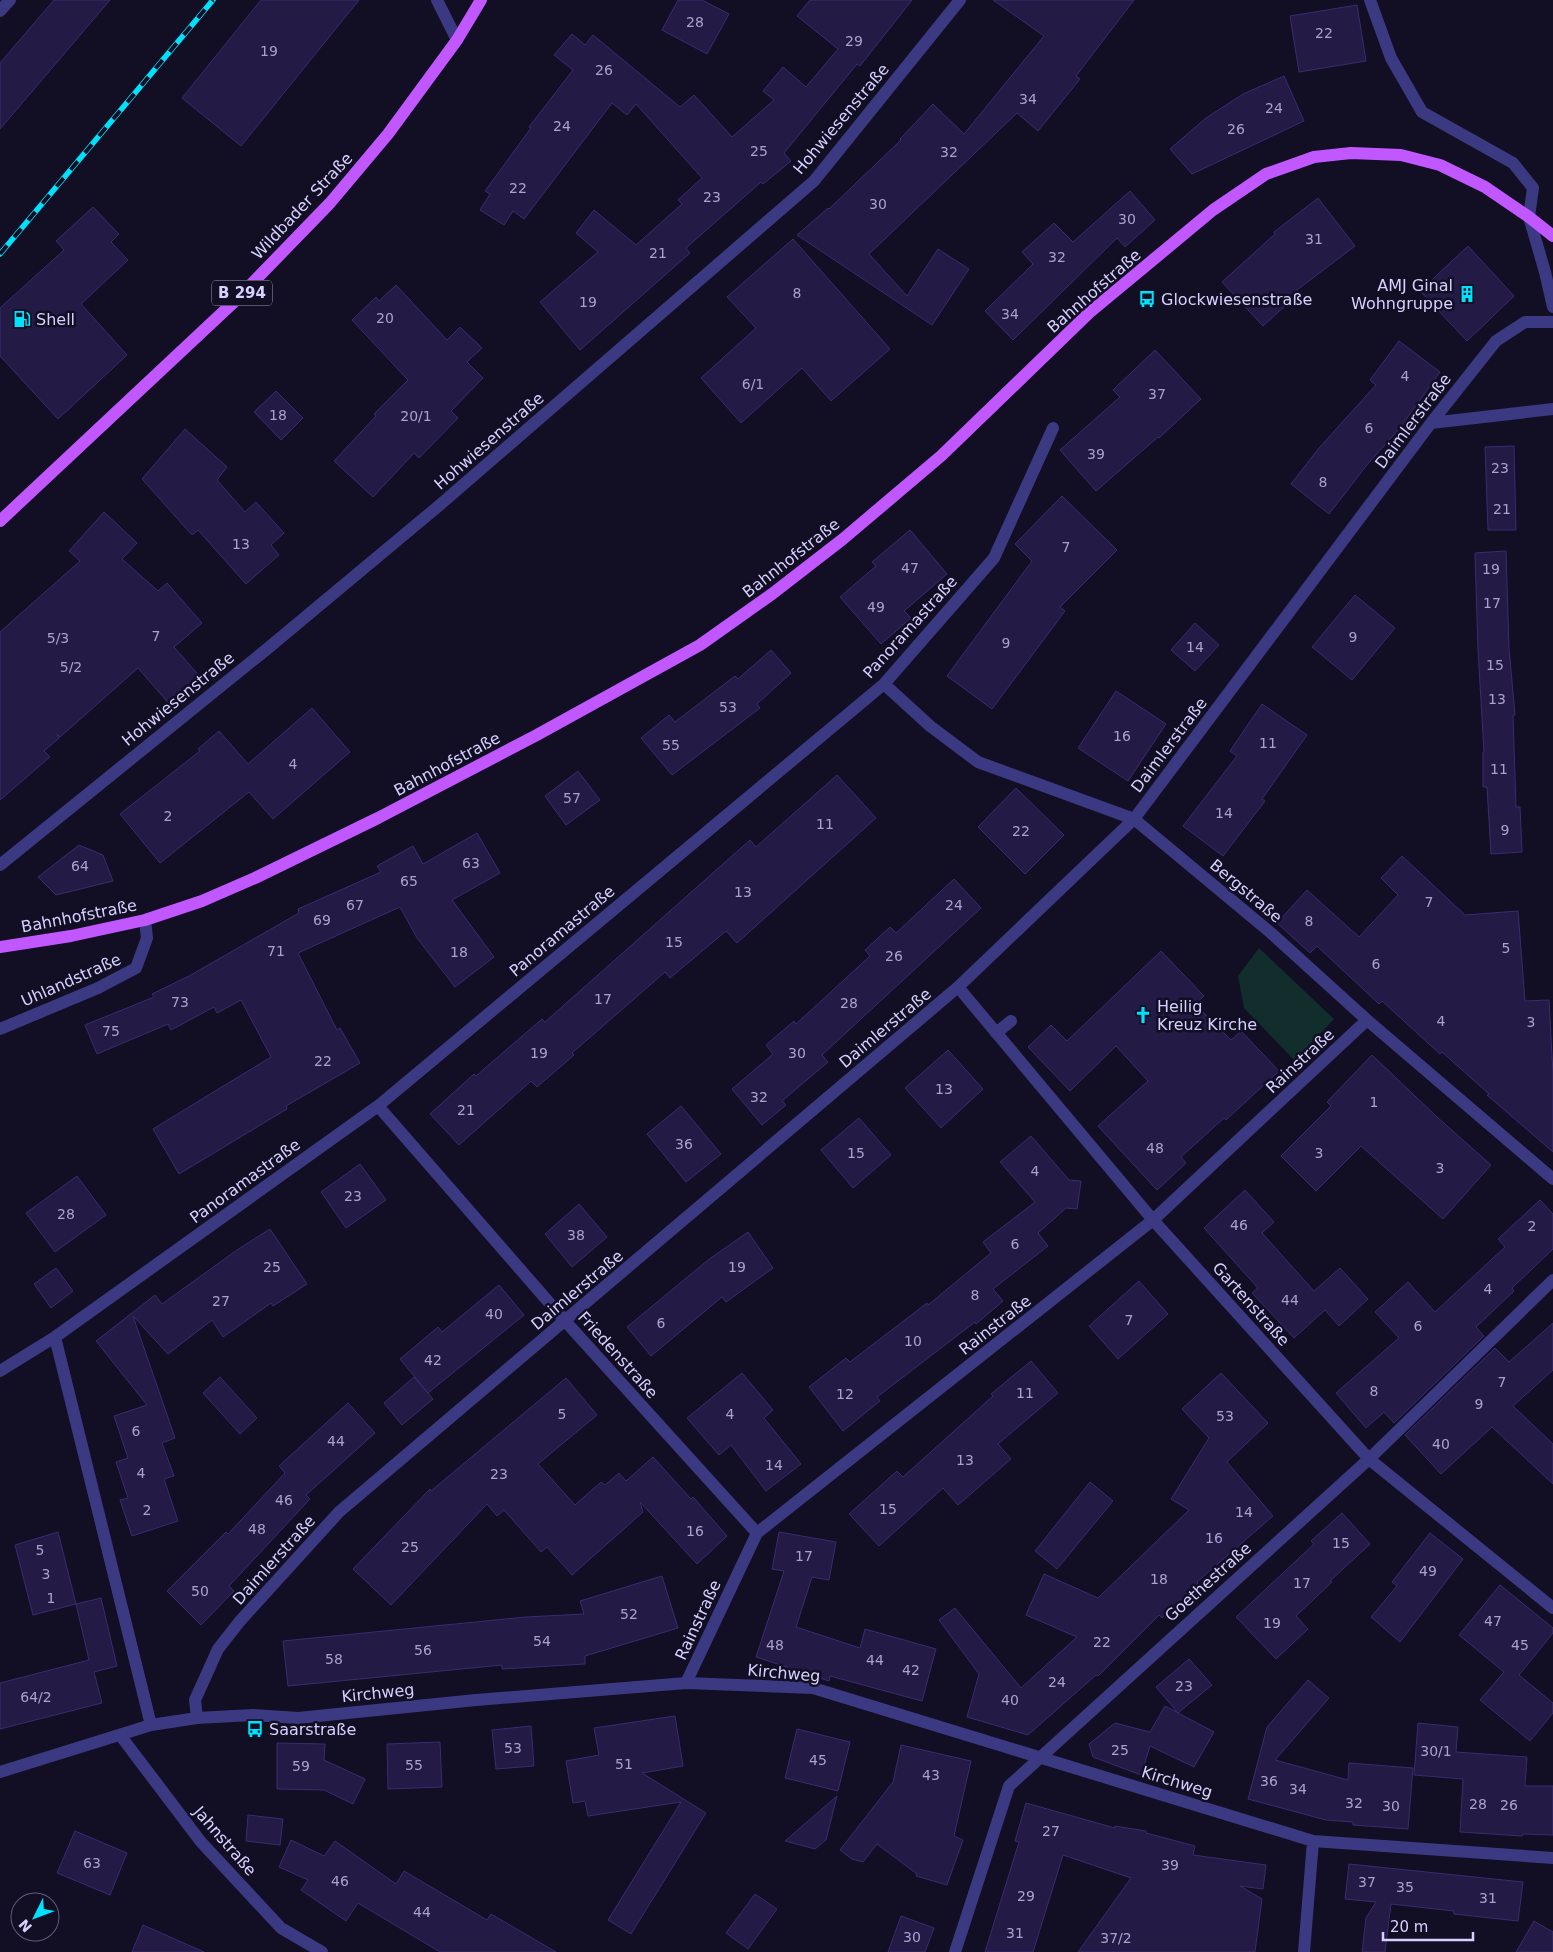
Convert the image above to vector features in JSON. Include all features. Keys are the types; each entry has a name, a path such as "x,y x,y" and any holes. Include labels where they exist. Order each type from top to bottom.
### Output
{"main road":[{"name":"Wildbader Straße","path":"0,521 236,300 330,203 388,134 457,40 482,0"},
{"name":"Bahnhofstraße","path":"0,947 71,936 145,920 202,901 255,878 370,822 535,736 700,645 772,594 843,539 941,456 1089,313 1214,210 1266,174 1314,157 1351,153 1400,155 1440,165 1485,187 1553,236"}],"street":[{"path":"0,11 10,0"},
{"path":"437,0 457,40"},
{"name":"Hohwiesenstraße","path":"0,865 268,649 435,510 814,180 960,0"},
{"path":"1370,0 1391,58 1422,112 1513,163 1533,188 1529,217 1553,307"},
{"name":"Daimlerstraße","path":"197,1718 195,1700 218,1649 339,1512 566,1322 958,987 1134,818 1431,423 1496,341 1524,322 1553,322"},
{"path":"1431,423 1553,409"},
{"name":"Panoramastraße","path":"0,1371 55,1337 378,1106 884,684 994,558 1053,428"},
{"name":"Bergstraße","path":"884,684 930,726 978,762 1134,818 1271,933 1367,1020 1553,1179"},
{"name":"Uhlandstraße","path":"0,1029 98,988 136,968 147,938 145,920"},
{"name":"Gartenstraße","path":"958,987 1153,1220 1369,1459 1553,1608"},
{"path":"996,1033 1011,1020"},
{"name":"Rainstraße","path":"686,1683 757,1533 1153,1220 1367,1020"},
{"name":"Friedenstraße","path":"378,1106 566,1322 757,1533"},
{"name":"Goethestraße","path":"955,1952 1009,1786 1369,1459 1526,1304 1553,1280"},
{"path":"55,1337 151,1725"},
{"name":"Kirchweg","path":"0,1772 151,1725 197,1718 253,1715 298,1718 484,1699 686,1683 813,1688 1313,1841 1553,1858"},
{"name":"Jahnstraße","path":"120,1735 201,1842 281,1928 322,1952"},
{"path":"1304,1952 1313,1841"}],"green space":[{"path":"1259,948 1334,1019 1295,1061 1244,1008 1238,976"}],"building":[{"path":"54,0 110,0 0,129 0,63"},
{"path":"261,0 359,0 241,146 182,98"},
{"path":"678,0 702,0 729,14 707,54 662,30"},
{"path":"810,0 912,0 860,66 857,64 784,153 791,161 763,184 761,182 686,248 690,253 580,350 540,302 598,252 576,233 594,210 636,245 682,204 678,200 702,178 636,104 627,115 612,103 524,219 513,211 504,225 480,210 490,194 485,191 531,128 529,127 573,70 554,55 572,34 585,45 593,35 680,107 694,95 732,137 774,100 763,91 783,67 806,87 838,49 797,16"},
{"path":"993,0 1134,0 1076,76 1080,79 1038,131 1017,113 869,254 907,296 938,249 969,269 932,325 797,235 829,209 901,140 933,104 964,134 1044,36"},
{"path":"1357,5 1366,61 1299,72 1290,16"},
{"path":"1284,76 1304,121 1192,174 1170,149 1206,118 1243,94"},
{"path":"1130,191 1155,220 1125,247 1117,238 1013,340 985,311 1033,264 1022,252 1054,223 1073,242"},
{"path":"1318,198 1355,246 1293,293 1296,296 1263,326 1222,282 1275,234 1274,232"},
{"path":"93,207 119,234 111,242 128,260 81,304 127,355 58,419 0,356 0,308 64,250 56,241"},
{"path":"793,239 890,349 831,401 802,368 741,423 701,378 756,328 727,297"},
{"name":"AMJ Ginal Wohngruppe","path":"1468,246 1514,296 1467,341 1420,291"},
{"path":"396,285 447,340 460,327 482,348 467,362 483,378 451,411 458,418 419,458 414,453 373,497 334,461 376,416 374,414 408,380 352,320 376,297 379,301"},
{"path":"1399,341 1440,372 1400,428 1366,466 1329,514 1291,484 1319,448 1376,385 1370,380"},
{"path":"1155,350 1201,399 1159,438 1096,491 1060,450 1120,397 1113,390"},
{"path":"276,391 303,418 281,440 254,412"},
{"path":"185,429 227,467 217,480 245,512 256,502 284,533 271,545 279,555 246,584 198,530 192,535 142,479"},
{"path":"1514,446 1516,530 1488,530 1485,447"},
{"path":"1062,496 1117,550 1060,607 1065,611 992,709 947,676 1032,561 1015,544"},
{"path":"104,512 137,543 122,559 158,591 167,583 202,623 174,647 202,679 171,706 138,668 60,737 57,734 59,738 44,751 50,757 0,800 0,632 80,561 69,551"},
{"path":"910,530 947,574 904,611 911,618 881,644 840,597 876,566 872,562"},
{"path":"1506,551 1509,648 1515,715 1513,715 1516,807 1520,807 1522,852 1491,854 1487,787 1483,787 1484,752 1475,553"},
{"path":"1355,595 1395,628 1352,680 1312,647"},
{"path":"1195,623 1219,645 1195,671 1171,650"},
{"path":"771,650 791,673 757,704 760,708 672,775 641,738 669,715 675,722 735,676 738,679"},
{"path":"1116,691 1166,724 1128,781 1078,748"},
{"path":"1262,704 1307,735 1262,799 1265,801 1223,856 1183,826 1237,756 1230,751"},
{"path":"312,708 350,752 273,819 249,792 160,863 120,814 200,751 198,749 219,731 248,764"},
{"path":"578,771 600,800 566,825 545,796"},
{"path":"837,775 876,818 737,943 726,931 670,978 665,972 572,1053 574,1055 537,1087 531,1081 459,1145 430,1114 474,1074 476,1076 542,1019 545,1022 750,840 756,847"},
{"path":"1016,788 1064,835 1025,874 978,827"},
{"path":"477,833 500,873 452,900 494,957 455,987 417,938 400,907 298,953 337,1030 340,1028 360,1063 286,1106 287,1109 179,1174 153,1129 271,1057 241,1000 217,1013 214,1007 171,1030 168,1024 97,1054 85,1025 154,997 152,994 189,976 299,913 298,909 381,872 377,866 413,846 423,864"},
{"path":"79,845 103,855 113,881 56,895 38,877"},
{"path":"1402,856 1465,915 1518,911 1525,1001 1549,1000 1553,1074 1553,1152 1487,1095 1489,1094 1442,1052 1440,1054 1382,1001 1379,1004 1317,946 1310,953 1277,923 1307,890 1359,937 1398,895 1381,878"},
{"path":"954,879 981,908 822,1055 828,1062 782,1101 786,1105 762,1125 732,1089 773,1054 766,1045 794,1021 796,1024 870,956 865,950 890,927 896,933"},
{"path":"1161,951 1204,996 1195,1004 1231,1040 1241,1031 1279,1071 1226,1120 1224,1118 1181,1157 1186,1163 1157,1190 1098,1126 1148,1081 1116,1046 1070,1091 1028,1047 1051,1025 1067,1041"},
{"path":"948,1050 983,1089 941,1128 905,1088"},
{"path":"1372,1055 1491,1165 1443,1219 1361,1146 1316,1191 1281,1156 1331,1106 1327,1102"},
{"path":"681,1106 721,1154 686,1182 647,1134"},
{"path":"859,1118 891,1155 853,1188 821,1150"},
{"path":"1031,1136 1069,1180 1081,1181 1077,1209 1066,1208 1038,1233 1048,1246 993,1289 1003,1301 976,1324 975,1322 877,1397 880,1401 843,1431 809,1387 846,1358 850,1362 927,1303 928,1305 991,1253 983,1242 1035,1202 1000,1162"},
{"path":"360,1164 386,1200 346,1228 321,1192"},
{"path":"77,1176 106,1215 55,1252 26,1213"},
{"path":"1245,1190 1274,1222 1262,1233 1314,1291 1340,1268 1368,1299 1339,1326 1325,1310 1294,1338 1252,1293 1258,1288 1204,1228"},
{"path":"1540,1200 1553,1214 1553,1249 1512,1288 1514,1291 1476,1327 1484,1336 1394,1423 1384,1412 1366,1428 1336,1393 1399,1338 1375,1312 1408,1282 1435,1312 1505,1247 1498,1239"},
{"path":"579,1204 607,1237 572,1267 545,1234"},
{"path":"270,1229 307,1284 273,1306 271,1303 223,1337 212,1320 168,1354 133,1316 175,1438 162,1443 174,1476 164,1479 178,1521 132,1536 120,1500 128,1498 116,1462 128,1458 114,1416 147,1405 96,1341 155,1295 162,1304 237,1250"},
{"path":"748,1232 773,1268 726,1302 722,1297 651,1356 627,1327 708,1260"},
{"path":"56,1268 73,1291 51,1308 34,1284"},
{"path":"1139,1281 1168,1314 1118,1359 1089,1326"},
{"path":"499,1285 524,1315 428,1393 400,1359 438,1327 442,1332"},
{"path":"1553,1323 1553,1370 1513,1406 1553,1444 1553,1484 1492,1427 1441,1474 1405,1435 1495,1348 1509,1362"},
{"path":"1031,1361 1058,1393 998,1444 1011,1459 958,1505 943,1488 879,1546 849,1514 897,1471 903,1477 993,1396 991,1394"},
{"path":"742,1373 773,1410 764,1418 801,1464 766,1491 731,1445 719,1455 687,1418"},
{"path":"1221,1373 1268,1423 1227,1462 1273,1516 1197,1582 1162,1618 1159,1615 1098,1676 1096,1675 1028,1735 967,1717 979,1674 939,1620 955,1608 1021,1688 1077,1637 1026,1615 1044,1574 1098,1598 1189,1510 1171,1499 1209,1438 1182,1409"},
{"path":"220,1377 257,1418 240,1434 203,1393"},
{"path":"414,1377 433,1399 402,1425 384,1403"},
{"path":"566,1378 597,1415 538,1464 575,1505 601,1482 605,1485 619,1473 626,1481 653,1457 691,1499 693,1497 727,1536 697,1564 640,1502 643,1512 572,1575 547,1547 541,1552 504,1510 497,1516 487,1504 391,1605 353,1569 430,1489 431,1491"},
{"path":"348,1403 375,1433 306,1495 310,1499 229,1586 234,1591 201,1625 167,1591 226,1532 228,1534 285,1473 279,1466"},
{"path":"1090,1482 1113,1501 1057,1569 1035,1551"},
{"path":"1342,1513 1370,1544 1296,1616 1308,1629 1276,1659 1236,1617 1314,1544 1311,1541"},
{"path":"58,1532 76,1604 33,1615 15,1545"},
{"path":"779,1532 836,1542 829,1580 812,1577 796,1627 860,1648 865,1629 936,1649 922,1701 830,1676 829,1681 756,1657 784,1571 772,1569"},
{"path":"1430,1533 1463,1559 1400,1642 1371,1617 1397,1586 1392,1582"},
{"path":"662,1576 678,1628 585,1656 585,1664 502,1669 502,1665 288,1686 283,1641 526,1617 584,1614 580,1601"},
{"path":"1500,1585 1553,1628 1553,1633 1519,1675 1553,1703 1553,1713 1530,1741 1480,1700 1504,1672 1459,1635"},
{"path":"101,1598 117,1666 94,1672 102,1703 0,1729 0,1683 89,1660 76,1604"},
{"path":"1189,1659 1212,1685 1178,1713 1156,1687"},
{"path":"1308,1680 1329,1698 1275,1760 1348,1780 1349,1763 1413,1768 1408,1829 1353,1825 1353,1822 1326,1820 1248,1799 1267,1727"},
{"path":"1165,1706 1214,1732 1194,1767 1150,1746 1141,1775 1093,1757 1089,1744 1115,1723 1150,1732"},
{"path":"675,1716 683,1766 642,1773 706,1813 631,1934 608,1920 681,1802 588,1816 585,1801 573,1803 566,1761 599,1755 594,1728"},
{"path":"1418,1723 1458,1727 1456,1752 1527,1757 1525,1786 1553,1786 1553,1835 1523,1834 1522,1836 1460,1832 1463,1779 1414,1775"},
{"path":"531,1726 534,1766 496,1769 492,1730"},
{"path":"797,1729 850,1742 838,1791 785,1778"},
{"path":"440,1742 442,1787 388,1789 387,1744"},
{"path":"277,1743 325,1744 324,1760 365,1779 353,1804 324,1790 277,1789"},
{"path":"901,1745 971,1761 954,1836 963,1840 947,1885 916,1876 917,1874 877,1844 863,1862 852,1859 840,1850 893,1782"},
{"path":"837,1796 826,1840 815,1849 785,1841"},
{"path":"1026,1803 1115,1828 1115,1826 1146,1831 1146,1833 1195,1846 1193,1855 1266,1865 1263,1889 1240,1886 1262,1899 1255,1952 1078,1952 1131,1878 1063,1855 1033,1952 985,1952 1019,1842 1015,1841"},
{"path":"248,1815 283,1819 280,1845 246,1841"},
{"path":"75,1831 127,1853 110,1895 57,1873"},
{"path":"291,1840 324,1856 335,1841 396,1884 404,1871 487,1920 491,1914 556,1952 440,1952 358,1903 346,1921 301,1890 308,1880 279,1867"},
{"path":"1349,1864 1523,1882 1518,1921 1454,1914 1454,1911 1391,1904 1385,1952 1362,1952 1366,1918 1376,1902 1345,1899"},
{"path":"755,1894 777,1909 748,1949 726,1933"},
{"path":"901,1916 934,1928 925,1952 888,1952"},
{"path":"1534,1921 1553,1932 1553,1952 1516,1952"},
{"path":"143,1925 204,1952 132,1952"}],"railway":[{"path":"0,254 213,0"}],"place":[{"name":"AMJ Ginal Wohngruppe","path":"1467,294"},
{"name":"Glockwiesenstraße","path":"1147,299"},
{"name":"Shell","path":"22,319"},
{"name":"Heilig Kreuz Kirche","path":"1143,1015"},
{"name":"Saarstraße","path":"255,1729"}]}
